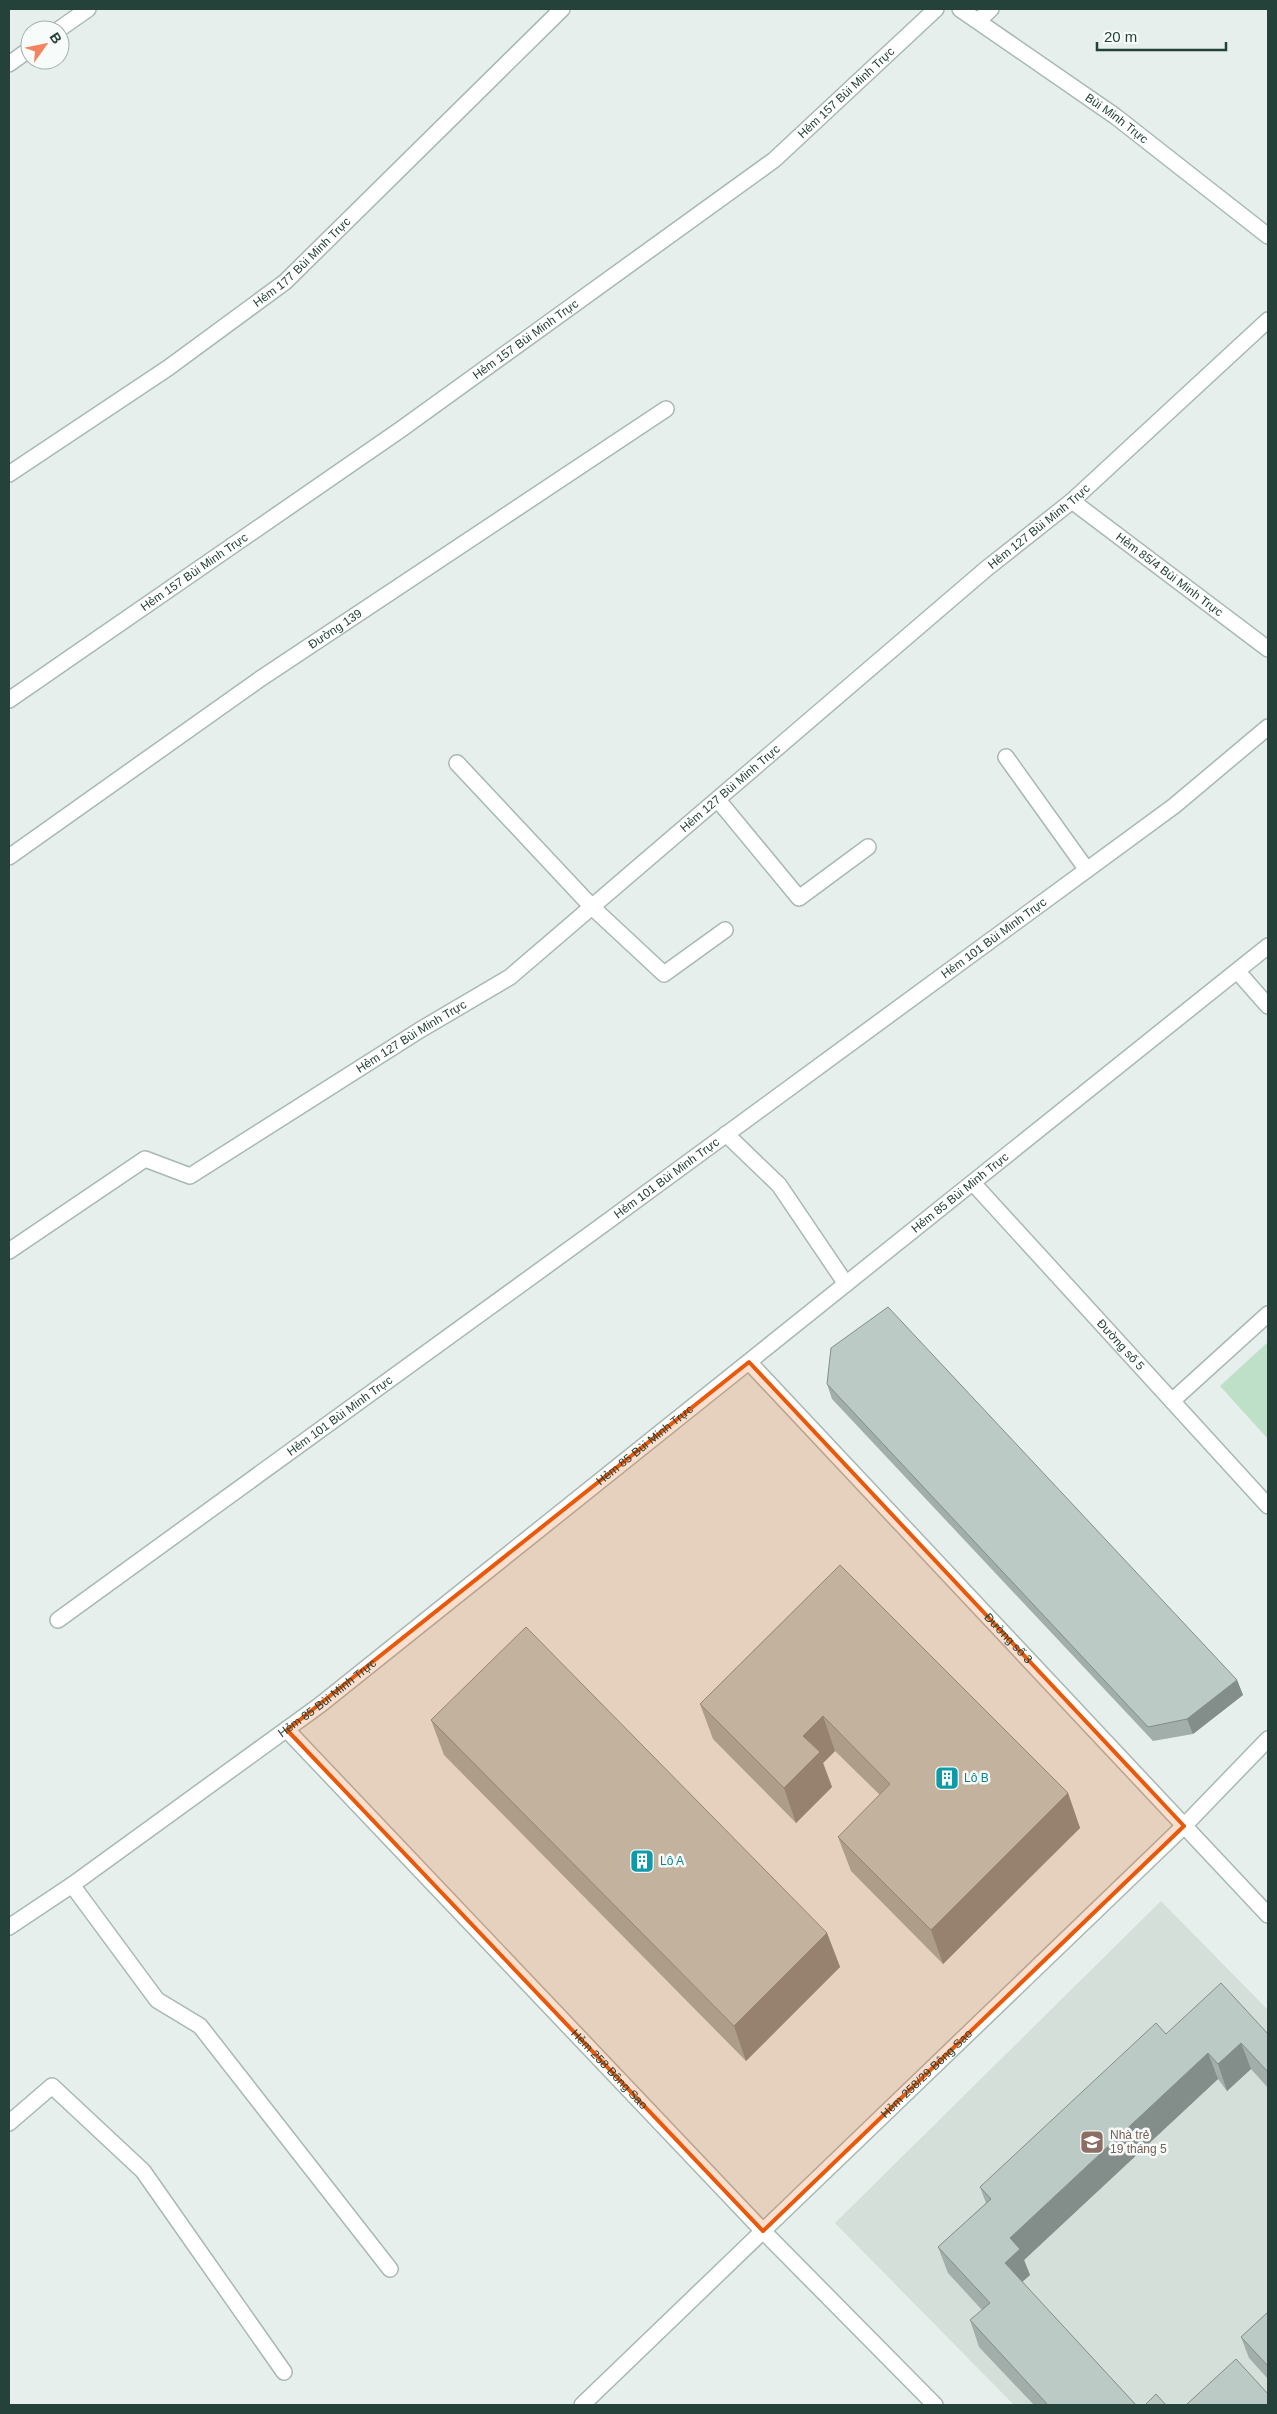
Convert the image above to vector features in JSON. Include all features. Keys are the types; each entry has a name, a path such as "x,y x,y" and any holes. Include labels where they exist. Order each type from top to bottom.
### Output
{"street":[{"path":"70,22 88,9"},
{"name":"Hẻm 177 Bùi Minh Trực","path":"9,474 168,368 284,282 562,9"},
{"name":"Hẻm 157 Bùi Minh Trực","path":"9,700 93,640 400,430 774,160 936,9"},
{"name":"Bùi Minh Trực","path":"960,9 1115,116 1268,236"},
{"path":"978,21 991,9"},
{"path":"9,64 20,56"},
{"name":"Hẻm 127 Bùi Minh Trực","path":"9,1251 145,1159 190,1176 420,1030 510,977 986,569 1072,501 1268,320"},
{"name":"Đường 139","path":"9,857 260,679 666,409"},
{"name":"Hẻm 85/4 Bùi Minh Trực","path":"1072,501 1268,649"},
{"name":"Hẻm 101 Bùi Minh Trực","path":"58,1620 1174,806 1268,727"},
{"path":"1006,757 1087,870"},
{"path":"457,763 592,907 664,974 725,930"},
{"path":"718,800 799,898 868,847"},
{"name":"Hẻm 85 Bùi Minh Trực","path":"9,1927 72,1885 286,1730 1238,972 1268,946"},
{"path":"1238,972 1268,1006"},
{"path":"726,1134 778,1185 846,1284"},
{"name":"Đường số 5","path":"973,1183 1268,1506"},
{"path":"1172,1401 1268,1314"},
{"name":"Đường số 3","path":"749,1362 1268,1915"},
{"name":"Hẻm 258 Bông Sao","path":"286,1730 763,2231 935,2405"},
{"name":"Hẻm 258/29 Bông Sao","path":"582,2405 1184,1826 1268,1739"},
{"path":"72,1885 157,2000 200,2026 390,2269"},
{"path":"9,2123 52,2086 143,2171 284,2372"}],"highlighted area":[{"path":"749,1362 1184,1826 763,2231 287,1730"}],"shaded area":[{"name":"Nhà trẻ 19 tháng 5","path":"1161,1901 1268,2010 1268,2405 1014,2405 835,2223"}],"green space":[{"path":"1268,1342 1268,1439 1220,1386"}],"building":[{"path":"888,1307 1237,1680 1187,1719 1148,1727 827,1384 831,1348"},
{"name":"Lô B","path":"840,1565 1068,1793 931,1930 838,1837 890,1784 823,1716 803,1736 820,1752 784,1788 700,1704"},
{"name":"Lô A","path":"526,1627 827,1933 734,2026 431,1720"},
{"path":"1221,1983 1268,2034 1268,2072 1241,2043 1218,2064 1208,2053 1010,2238 1020,2249 1005,2263 1136,2405 1048,2405 970,2320 990,2303 938,2247 991,2199 980,2187 1156,2023 1166,2034"},
{"path":"1268,2312 1268,2366 1241,2337"},
{"path":"1236,2359 1268,2394 1268,2405 1186,2405"},
{"path":"1156,2394 1166,2405 1145,2405"}],"place":[{"name":"Lô B","path":"947,1778"},
{"name":"Lô A","path":"642,1861"},
{"name":"Nhà trẻ 19 tháng 5","path":"1092,2142"}]}
